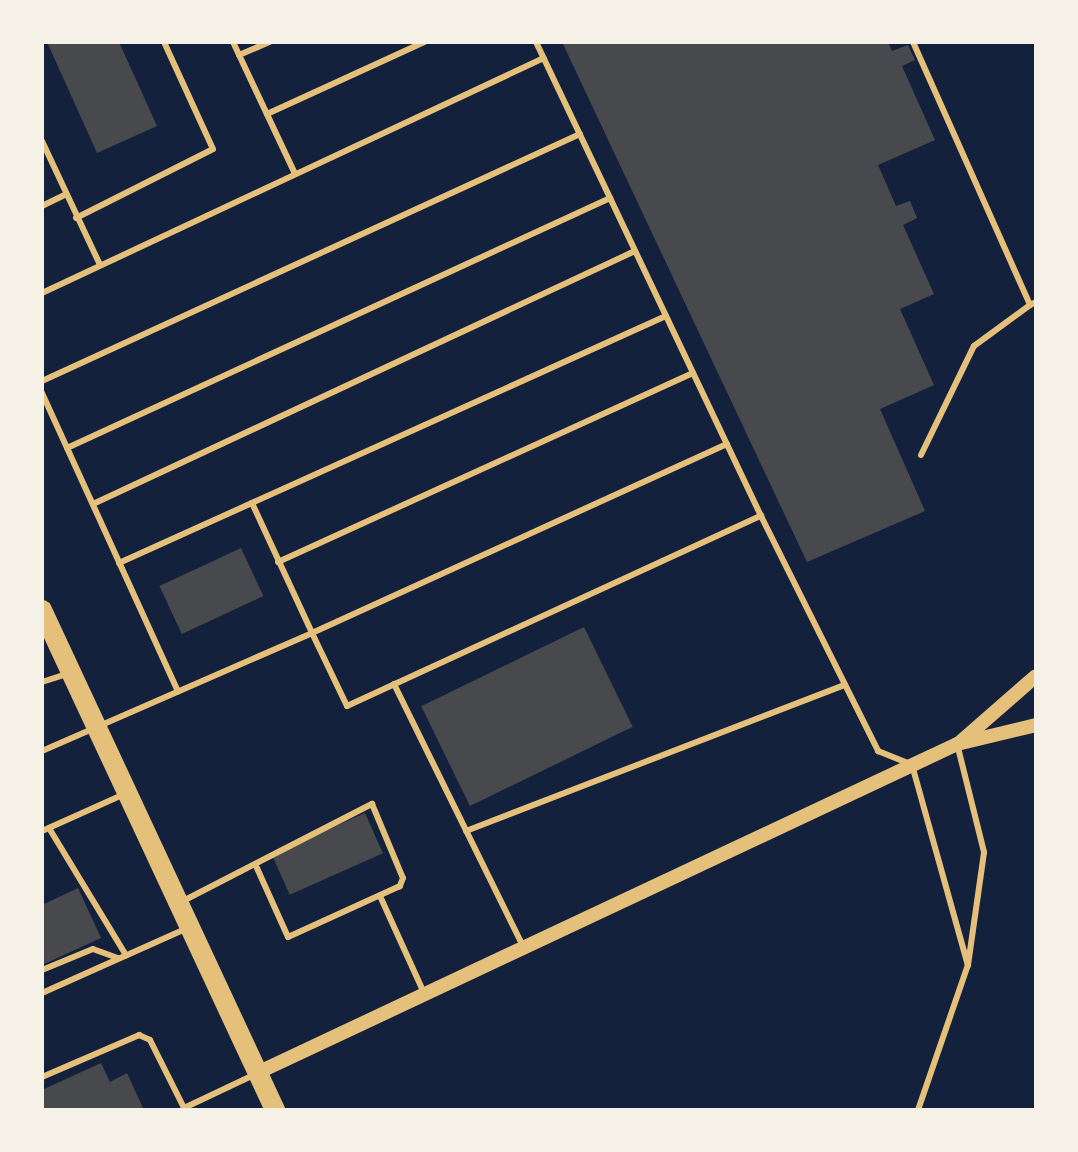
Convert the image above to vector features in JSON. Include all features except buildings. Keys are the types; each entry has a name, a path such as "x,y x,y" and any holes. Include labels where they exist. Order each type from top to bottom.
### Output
{"main road":[{"path":"42,610 275,1110"}],"street":[{"path":"957,744 1036,676"},
{"path":"257,1073 957,744 1036,725"}],"lane":[{"path":"76,218 213,149 164,42"},
{"path":"233,42 295,174"},
{"path":"239,55 269,42"},
{"path":"267,114 424,42"},
{"path":"536,42 761,516 878,751 912,765 968,965"},
{"path":"913,42 1033,303 974,346 921,455"},
{"path":"42,293 544,58"},
{"path":"42,381 580,134"},
{"path":"42,141 100,265"},
{"path":"42,206 65,195"},
{"path":"67,448 610,198"},
{"path":"93,504 635,251"},
{"path":"119,563 666,316"},
{"path":"278,562 693,373"},
{"path":"42,393 178,691"},
{"path":"42,751 312,633 727,444"},
{"path":"252,503 347,706 761,516"},
{"path":"42,682 72,672"},
{"path":"394,684 524,948"},
{"path":"466,831 845,685"},
{"path":"918,1110 968,965 984,852 957,744"},
{"path":"126,955 45,830 127,793"},
{"path":"178,904 257,868 270,851 372,804 403,878 380,896 288,937 257,868"},
{"path":"380,896 425,995"},
{"path":"42,993 189,927"},
{"path":"42,970 93,949 118,958"},
{"path":"42,1077 139,1035 150,1040 184,1109 257,1073"}]}
